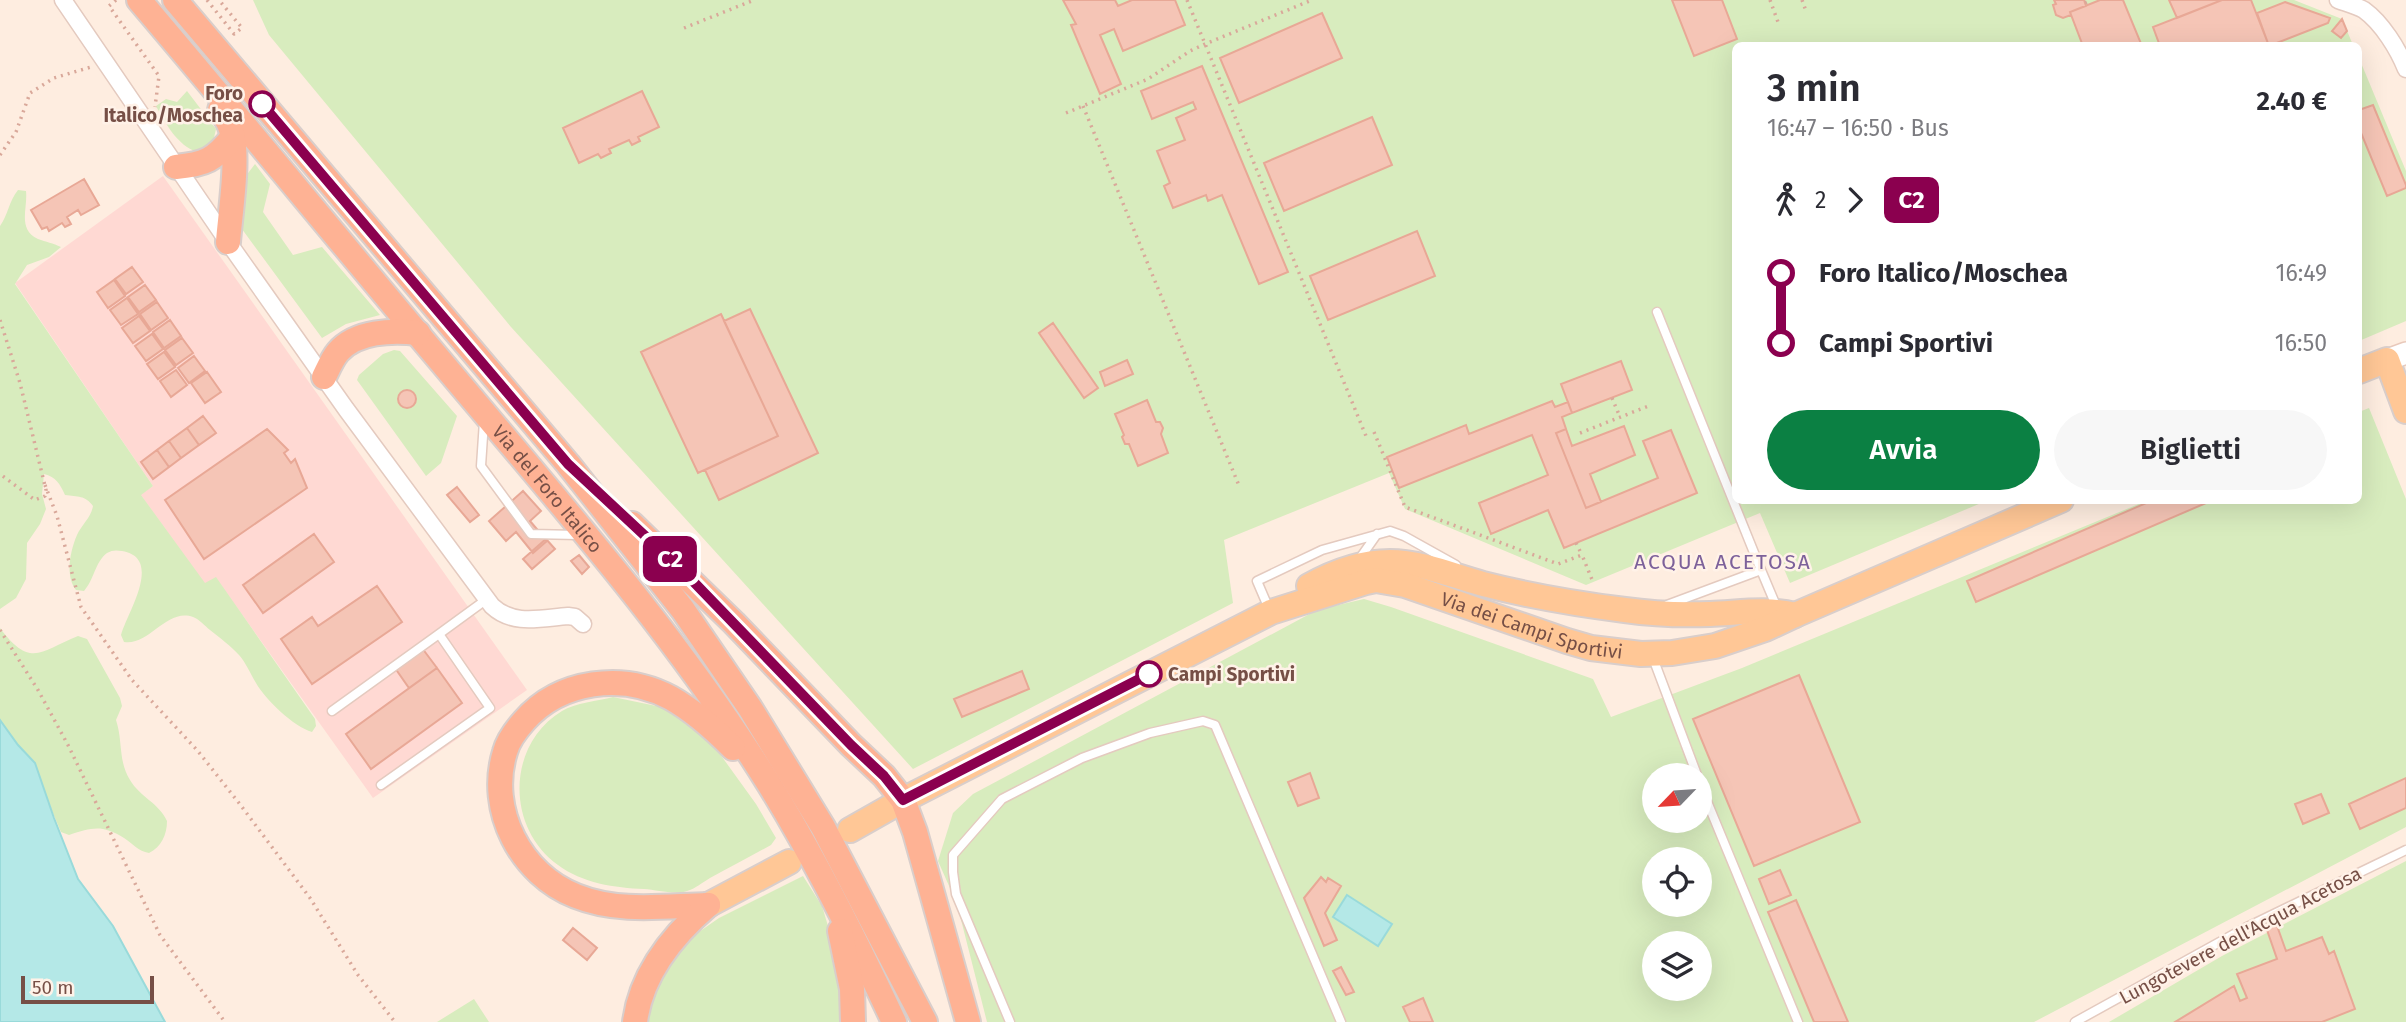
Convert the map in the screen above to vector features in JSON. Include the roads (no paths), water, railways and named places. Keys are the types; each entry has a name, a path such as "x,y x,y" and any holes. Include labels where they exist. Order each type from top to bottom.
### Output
{"highway":[{"name":"Via del Foro Italico","path":"139,0 589,535 636,595 702,685 767,781 820,874 894,1022"},
{"name":"Via del Foro Italico","path":"175,0 568,464 664,585 750,708 823,827 925,1022"},
{"path":"185,54 196,79 230,125 233,137 234,168 228,242"},
{"path":"176,167 202,164 222,152 233,137"},
{"path":"324,377 336,354 351,342 396,331 418,333"},
{"path":"568,464 687,575 884,776 903,800 915,832 968,1022"},
{"path":"708,905 637,908 607,905 561,890 537,873 519,850 504,816 502,767 505,751 512,737 535,709 563,692 594,684 635,686 670,697 692,711 718,732 767,781"},
{"path":"820,874 841,935 852,989 853,1022"},
{"path":"635,1022 643,989 665,950 681,928 708,905"}],"main road":[{"path":"2362,371 2396,356 2406,411"},
{"name":"Via dei Campi Sportivi","path":"1270,612 1339,589 1377,580 1395,582 1567,641 1652,655 1688,651 1727,643 1765,629 1786,612 2051,504"},
{"name":"Via dei Campi Sportivi","path":"850,830 903,800 1270,612 1321,579 1358,560 1397,562 1567,602 1648,612 1786,612"},
{"path":"1625,652 1625,636 1630,624 1648,612"},
{"path":"708,905 789,862"}],"street":[{"path":"63,0 228,242 496,610 508,618 568,616 579,619 583,624"},
{"path":"2338,0 2363,10 2377,23 2400,54 2406,69"}],"lane":[{"path":"1657,312 1732,498"},
{"path":"485,411 481,466 531,534 589,535"},
{"path":"1734,504 1761,570 1786,612"},
{"path":"1270,612 1257,581 1322,550 1390,531 1404,536 1495,587"},
{"path":"1339,589 1377,534"},
{"path":"1352,541 1358,547 1358,560"},
{"path":"1648,612 1761,570"},
{"path":"332,711 487,599"},
{"path":"381,785 491,708 439,634"},
{"path":"1652,655 1692,763"},
{"path":"1010,1022 957,894 953,855 1002,799 1082,758 1150,733 1203,721 1215,725 1341,1022"},
{"path":"1712,814 1798,1022"},
{"name":"Lungotevere dell'Acqua Acetosa","path":"2075,1022 2245,929 2406,850"}],"water":[{"path":"0,720 35,763 78,879 113,926 165,1022 0,1022"},
{"path":"1347,895 1392,924 1378,946 1333,917"}],"place":[{"name":"Foro Italico/Moschea","path":"262,104"},
{"name":"Campi Sportivi","path":"1149,674"}],"district":[{"name":"ACQUA ACETOSA","path":"1723,562"}]}
